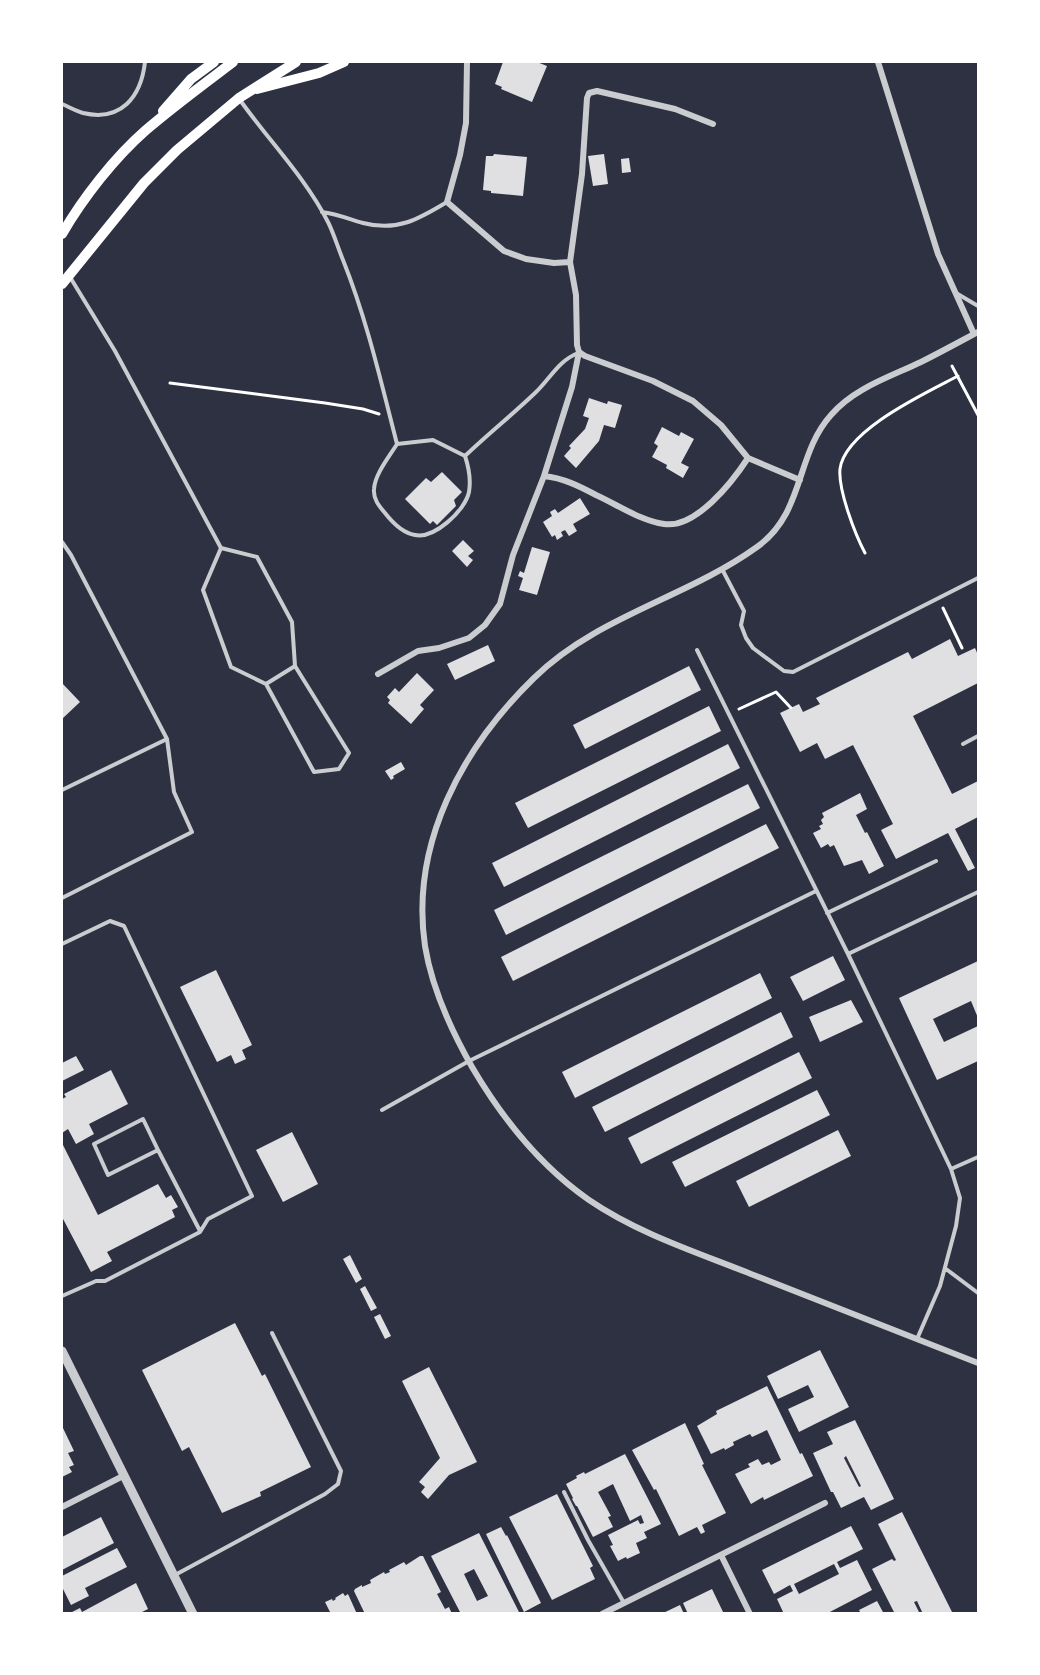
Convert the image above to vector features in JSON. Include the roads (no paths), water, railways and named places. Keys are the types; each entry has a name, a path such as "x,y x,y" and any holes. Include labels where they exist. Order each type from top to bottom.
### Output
{"main road":[{"path":"62,234 74,213 106,173 191,80 214,62"},
{"path":"145,131 233,62"},
{"path":"62,284 144,183 200,129 239,98 296,62"},
{"path":"248,92 319,73 344,62"}],"street":[{"path":"467,62 466,123 447,202 504,251 526,259 554,263 570,262"},
{"path":"878,62 938,254 976,333 851,395 829,416 815,439 783,521 771,537 722,568 599,630 569,649 536,676 501,713 470,756 452,787 435,829 425,869 422,910 426,949 434,981 445,1013 469,1061 506,1120 548,1165 588,1199 641,1231 978,1363"},
{"path":"378,674 418,651 439,648 469,638 485,625 500,604 513,555 544,476 572,387 579,352 576,295 570,262 582,174 589,93 597,91 675,109 713,123"},
{"path":"579,352 653,381 693,401 721,425 748,458 800,480"},
{"path":"544,476 566,480 650,521 667,525 688,519 720,496 748,458"},
{"path":"63,1357 125,1475 193,1614"},
{"path":"62,1507 125,1475"},
{"path":"602,1614 825,1503"},
{"path":"721,1554 750,1614"}],"lane":[{"path":"62,104 83,113 105,115 121,110 136,93 145,62"},
{"path":"239,98 291,166 322,212 356,291 368,328 397,444 378,476 374,489 375,501 405,532 417,536 435,531 449,521 464,504 470,481 465,456 433,440 397,444"},
{"path":"322,212 387,227 415,221 447,202"},
{"path":"70,276 116,351 221,548 256,557 292,622 296,666 348,753 339,769 314,772 266,684 231,667 203,590 221,548"},
{"path":"956,292 978,306"},
{"path":"465,456 536,392 566,358 579,352"},
{"path":"62,542 71,555 166,739 174,792 192,832 62,898"},
{"path":"722,568 744,611 741,625 746,638 753,648 784,671 793,672 978,578"},
{"path":"697,650 848,954 951,1169 960,1198 946,1269 916,1339"},
{"path":"266,684 296,666"},
{"path":"963,744 978,736"},
{"path":"62,790 166,739"},
{"path":"827,913 936,861"},
{"path":"382,1110 469,1061 816,891"},
{"path":"848,954 978,892"},
{"path":"62,944 110,921 124,926 252,1196 208,1219 201,1232 105,1281 96,1281 62,1296"},
{"path":"158,1150 108,1175 93,1144 143,1119 201,1232"},
{"path":"951,1169 978,1157"},
{"path":"946,1269 978,1293"},
{"path":"174,1575 325,1494 338,1484 341,1471 272,1333"},
{"path":"564,1492 624,1603"}]}
